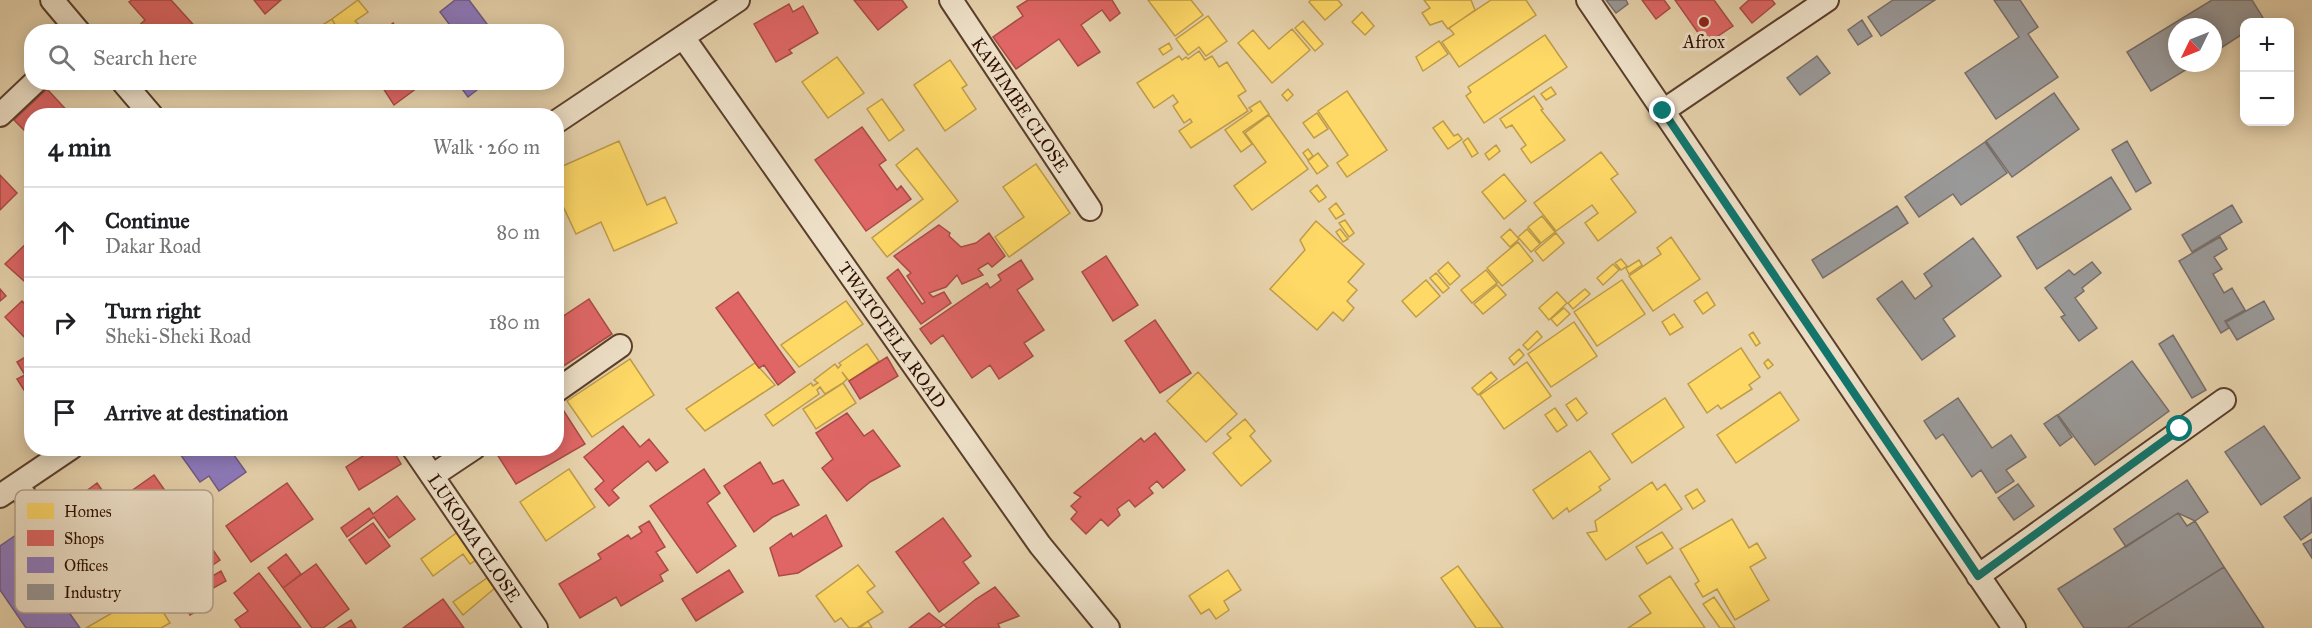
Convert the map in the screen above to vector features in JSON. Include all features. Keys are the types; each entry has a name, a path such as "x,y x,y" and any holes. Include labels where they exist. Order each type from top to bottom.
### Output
{"street":[{"path":"52,0 72,24"},
{"path":"564,117 738,0"},
{"name":"KAWIMBE CLOSE","path":"951,0 1089,209"},
{"path":"1588,0 2014,628"},
{"path":"1663,111 1827,0"},
{"name":"TWATOTELA ROAD","path":"683,37 1040,545 1108,628"},
{"path":"0,115 27,90"},
{"path":"130,90 145,108"},
{"path":"564,385 620,346"},
{"path":"1978,576 2224,400"},
{"path":"8,491 59,456"},
{"name":"LUKOMA CLOSE","path":"418,456 536,628"},
{"path":"432,476 462,456"}],"building: Homes":[{"path":"358,0 368,12 355,21 358,24 335,24 332,19"},
{"path":"1148,0 1191,0 1203,15 1175,36"},
{"path":"1311,0 1338,0 1342,5 1325,20 1309,2"},
{"path":"1424,0 1471,0 1475,10 1448,29 1442,21 1430,25 1422,13 1430,8"},
{"path":"1491,0 1526,0 1536,15 1459,67 1442,42 1454,34 1449,28"},
{"path":"1362,12 1374,26 1365,35 1352,22"},
{"path":"1208,16 1227,41 1206,56 1199,47 1188,55 1176,39"},
{"path":"332,19 335,24 324,24"},
{"path":"1303,21 1323,44 1315,51 1295,28"},
{"path":"1292,29 1310,50 1272,83 1238,43 1253,30 1269,49"},
{"path":"1545,35 1567,67 1484,123 1466,96 1471,92 1468,87"},
{"path":"1439,41 1448,54 1423,71 1416,57"},
{"path":"1169,43 1172,49 1163,55 1159,49"},
{"path":"1199,51 1205,60 1212,56 1219,67 1227,62 1246,91 1238,96 1248,111 1191,148 1179,131 1192,122 1190,119 1184,123 1173,106 1178,102 1173,95 1154,108 1137,83 1179,56 1182,60 1186,57 1188,59"},
{"path":"837,57 864,93 828,118 802,82"},
{"path":"950,60 967,85 962,88 976,109 945,131 914,85"},
{"path":"1551,87 1556,94 1546,100 1541,94"},
{"path":"1288,89 1293,95 1287,101 1282,95"},
{"path":"1347,91 1387,150 1347,177 1337,163 1348,155 1318,111"},
{"path":"1534,96 1543,109 1541,110 1565,140 1531,163 1521,149 1526,145 1512,125 1506,128 1500,119"},
{"path":"882,99 904,130 889,141 867,109"},
{"path":"1260,101 1269,114 1243,132 1252,144 1241,152 1225,130 1252,111 1249,108"},
{"path":"1317,113 1328,129 1314,138 1303,123"},
{"path":"1269,115 1308,169 1252,210 1234,186 1266,162 1245,133"},
{"path":"1443,121 1454,136 1458,134 1462,139 1448,149 1433,128"},
{"path":"1468,138 1478,153 1472,157 1463,142"},
{"path":"619,141 647,205 665,197 677,223 614,251 601,222 576,234 564,208 564,165"},
{"path":"1496,145 1500,151 1489,160 1485,154"},
{"path":"917,148 958,201 887,257 872,238 923,199 896,165"},
{"path":"1308,149 1313,156 1308,160 1303,153"},
{"path":"1601,152 1618,174 1611,179 1636,212 1598,241 1585,223 1598,213 1592,205 1556,231 1534,203"},
{"path":"1318,153 1328,166 1317,174 1308,161"},
{"path":"1036,164 1070,213 1009,257 995,237 1024,217 1003,187"},
{"path":"1504,174 1526,201 1504,219 1482,192"},
{"path":"1317,185 1326,197 1319,202 1310,191"},
{"path":"1336,203 1344,214 1336,219 1329,209"},
{"path":"1542,216 1555,232 1541,243 1528,227"},
{"path":"1345,220 1354,233 1349,237 1339,223"},
{"path":"1316,221 1364,264 1348,282 1357,290 1347,301 1354,308 1343,321 1333,312 1317,330 1270,289 1305,250 1300,240"},
{"path":"1340,229 1348,239 1343,242 1336,232"},
{"path":"1510,229 1519,239 1510,247 1501,237"},
{"path":"1527,229 1540,244 1531,252 1518,237"},
{"path":"1556,233 1564,243 1543,261 1535,251"},
{"path":"1671,237 1700,279 1653,311 1629,276 1661,254 1657,248"},
{"path":"1518,242 1533,261 1502,286 1487,268"},
{"path":"1621,259 1627,266 1621,270 1615,263"},
{"path":"1639,260 1642,265 1629,274 1626,268"},
{"path":"1448,262 1460,276 1450,285 1438,271"},
{"path":"1613,264 1619,270 1603,285 1597,278"},
{"path":"1486,270 1497,283 1472,303 1461,290"},
{"path":"1436,273 1449,288 1443,293 1430,278"},
{"path":"1426,280 1440,296 1416,317 1402,301"},
{"path":"1622,280 1645,314 1597,346 1574,312"},
{"path":"1497,285 1506,295 1483,314 1474,304"},
{"path":"1585,289 1590,294 1573,309 1568,303"},
{"path":"1557,292 1567,303 1549,320 1539,308"},
{"path":"1707,292 1715,305 1703,314 1694,301"},
{"path":"846,301 863,324 799,367 781,345"},
{"path":"1564,308 1570,314 1557,326 1551,319"},
{"path":"1674,314 1683,327 1670,335 1662,322"},
{"path":"1574,322 1597,356 1551,387 1528,354"},
{"path":"1537,331 1542,337 1528,350 1523,345"},
{"path":"1753,332 1760,343 1756,346 1749,335"},
{"path":"867,344 879,361 849,381 842,372 847,379 843,383 825,394 820,387 817,390 819,394 773,426 765,415 811,383 813,386 818,383 814,380 835,364 838,368 841,365 839,363"},
{"path":"1741,348 1760,377 1749,385 1752,389 1721,409 1718,405 1707,413 1688,384"},
{"path":"1519,349 1524,355 1514,365 1509,358"},
{"path":"630,359 654,395 592,437 567,401"},
{"path":"1768,359 1773,365 1768,369 1764,363"},
{"path":"1527,362 1551,396 1504,429 1480,395"},
{"path":"755,363 775,385 705,431 686,409"},
{"path":"1198,372 1237,414 1206,442 1167,401"},
{"path":"1491,372 1497,379 1478,395 1472,388"},
{"path":"843,383 856,403 816,429 803,409"},
{"path":"1780,392 1799,420 1736,463 1717,435"},
{"path":"1576,398 1587,413 1577,421 1566,405"},
{"path":"1665,398 1684,427 1632,463 1612,434"},
{"path":"1555,408 1567,425 1557,432 1545,415"},
{"path":"1245,419 1255,431 1250,436 1271,461 1241,486 1213,453 1231,438 1227,434"},
{"path":"1590,451 1610,479 1599,487 1601,490 1569,512 1567,508 1553,519 1533,490"},
{"path":"569,469 595,507 546,541 520,502"},
{"path":"1652,482 1657,490 1665,484 1682,509 1606,560 1587,533 1597,531 1595,521"},
{"path":"1697,489 1705,501 1693,509 1685,496"},
{"path":"1732,519 1749,548 1757,543 1766,558 1750,567 1769,600 1735,620 1717,589 1703,597 1695,584 1699,581 1680,549"},
{"path":"459,531 479,558 470,564 463,554 433,576 421,559"},
{"path":"1662,532 1673,548 1647,564 1636,547"},
{"path":"858,565 875,586 867,592 883,612 857,628 849,628 841,618 835,622 816,596"},
{"path":"1458,566 1503,628 1476,628 1441,578"},
{"path":"1228,570 1241,590 1224,601 1229,610 1216,619 1209,609 1201,614 1189,596"},
{"path":"1670,576 1705,628 1628,628 1651,613 1639,596"},
{"path":"487,578 495,588 463,615 453,602"},
{"path":"1714,597 1735,628 1720,628 1703,604"},
{"path":"112,613 164,613 170,623 161,628 86,628"},
{"path":"868,621 872,628 860,628"}],"building: Shops":[{"path":"132,0 171,0 193,24 141,24 145,20 129,2"},
{"path":"254,0 281,0 265,14"},
{"path":"854,0 902,0 907,7 878,30"},
{"path":"1028,0 1112,0 1120,13 1110,21 1102,10 1081,25 1100,52 1078,66 1059,39 1016,69 993,37 1023,16 1017,7"},
{"path":"1642,0 1664,0 1670,8 1656,19"},
{"path":"1675,0 1714,0 1733,26 1706,44"},
{"path":"1749,0 1772,0 1775,4 1752,23 1740,8"},
{"path":"789,4 793,12 803,6 818,33 789,50 792,53 776,62 754,24"},
{"path":"48,90 65,108 27,108"},
{"path":"384,90 414,90 394,105"},
{"path":"24,111 24,130 14,120"},
{"path":"862,127 886,160 879,165 897,190 901,186 911,199 866,231 815,160"},
{"path":"0,175 17,193 0,210"},
{"path":"939,225 950,233 949,236 961,247 976,243 989,233 1005,256 992,267 988,263 978,269 983,275 962,284 957,275 946,287 929,293 933,297 944,292 951,303 921,324 887,278 898,269 922,304 925,302 907,276 911,273 894,256"},
{"path":"24,246 24,281 5,264"},
{"path":"1106,256 1138,305 1113,321 1082,272"},
{"path":"1021,260 1033,279 1017,290 1044,330 1024,343 1033,356 999,379 990,365 972,378 943,335 931,344 920,329 987,283 990,288 1001,280 998,275"},
{"path":"0,289 6,296 0,301"},
{"path":"738,292 795,372 778,385 764,365 759,368 716,308"},
{"path":"589,299 612,334 564,366 564,316"},
{"path":"22,301 24,303 24,337 5,317"},
{"path":"1155,320 1191,373 1160,393 1125,341"},
{"path":"887,357 898,376 860,399 849,381"},
{"path":"24,358 24,373 17,362"},
{"path":"24,376 24,390 17,379"},
{"path":"564,411 585,444 516,484 498,456 564,456"},
{"path":"847,413 864,436 873,430 900,466 870,482 847,501 822,468 833,459 816,433"},
{"path":"623,426 640,447 649,439 668,462 656,471 648,461 612,490 619,498 609,506 595,489 604,481 584,457"},
{"path":"1155,433 1185,470 1163,488 1157,481 1149,488 1153,493 1135,507 1129,500 1117,509 1120,515 1108,526 1101,519 1086,534 1071,519 1077,512 1071,506 1081,497 1074,493 1141,438 1144,442"},
{"path":"363,456 396,456 401,464 359,490 346,467"},
{"path":"760,462 773,484 783,480 799,505 773,517 754,532 724,486"},
{"path":"704,469 720,493 707,503 736,546 697,573 650,506"},
{"path":"154,475 165,490 133,490"},
{"path":"97,483 102,490 88,490"},
{"path":"287,483 313,519 251,562 226,526"},
{"path":"397,496 415,519 389,538 374,517 347,537 341,528 369,508 373,514"},
{"path":"826,515 842,546 798,573 779,576 770,548 791,533 793,537"},
{"path":"943,518 971,556 963,562 979,583 939,612 896,552"},
{"path":"649,521 665,547 656,552 668,570 660,575 663,581 621,606 616,597 580,618 559,584 601,559 598,554 628,535 631,539 642,532 639,527"},
{"path":"373,523 390,546 366,564 349,540"},
{"path":"213,550 220,560 213,565"},
{"path":"286,554 301,574 283,588 268,568"},
{"path":"316,564 349,609 323,628 312,628 283,588"},
{"path":"729,570 743,592 696,621 682,599"},
{"path":"221,571 226,581 213,588 213,576"},
{"path":"259,573 301,628 241,628 235,620 248,611 234,593"},
{"path":"995,587 1019,616 998,624 1000,628 947,628 944,625 976,599"},
{"path":"443,599 464,628 403,628"},
{"path":"929,613 944,625 939,628 909,628"},
{"path":"351,620 356,628 338,628"}],"building: Offices":[{"path":"455,0 469,0 487,24 449,24 440,12"},
{"path":"463,90 477,90 468,97"},
{"path":"181,456 235,456 246,472 219,491 209,476 200,482"},
{"path":"15,536 15,612 0,590 0,546"},
{"path":"16,613 71,613 80,628 26,628"}],"building: Industry":[{"path":"1606,0 1626,0 1628,4 1616,13"},
{"path":"1893,0 1935,0 1881,36 1868,17"},
{"path":"1994,0 2020,0 2038,27 2028,34 2058,77 1996,119 1965,73 2019,37"},
{"path":"2212,0 2252,0 2263,18 2240,18 2240,36 2222,47 2222,18 2183,18"},
{"path":"1862,20 1872,36 1858,45 1848,30"},
{"path":"2168,27 2168,72 2182,72 2151,91 2127,52"},
{"path":"1817,56 1830,73 1800,95 1787,78"},
{"path":"2054,93 2079,129 2012,177 1986,141"},
{"path":"2127,141 2151,183 2136,192 2112,150"},
{"path":"1985,142 2007,173 1961,205 1953,194 1919,217 1905,197"},
{"path":"2111,177 2131,209 2037,269 2017,237"},
{"path":"2232,205 2242,222 2192,252 2182,235"},
{"path":"1897,206 1908,223 1823,278 1812,260"},
{"path":"2220,237 2227,249 2214,257 2222,269 2213,274 2224,293 2232,288 2245,310 2225,321 2229,328 2221,333 2179,261"},
{"path":"1973,238 2001,276 1943,319 1955,336 1922,360 1877,299 1902,281 1915,299 1932,286 1924,274"},
{"path":"2092,262 2101,273 2082,288 2084,291 2075,298 2097,328 2079,341 2061,317 2065,315 2045,288 2069,270 2074,275"},
{"path":"2264,301 2274,319 2237,340 2226,322"},
{"path":"2173,335 2206,390 2192,398 2159,344"},
{"path":"2132,361 2169,411 2095,465 2058,415"},
{"path":"1958,398 1992,448 2011,435 2026,457 2006,470 2014,481 1996,493 1981,470 1972,477 1943,434 1936,439 1924,421"},
{"path":"2057,415 2072,437 2060,446 2044,424"},
{"path":"2264,426 2300,478 2261,505 2225,452"},
{"path":"2187,480 2208,512 2195,521 2178,513 2126,547 2114,529"},
{"path":"2018,484 2034,506 2014,520 1998,498"},
{"path":"2311,498 2312,532 2301,540 2284,517"},
{"path":"2178,513 2187,526 2195,521 2224,567 2127,628 2084,628 2058,589"},
{"path":"2312,539 2312,558 2303,544"},
{"path":"2224,567 2264,628 2127,628"}],"place":[{"name":"Afrox","path":"1704,22"}],"route":[{"path":"1663,111 1978,576 2180,429"}]}
